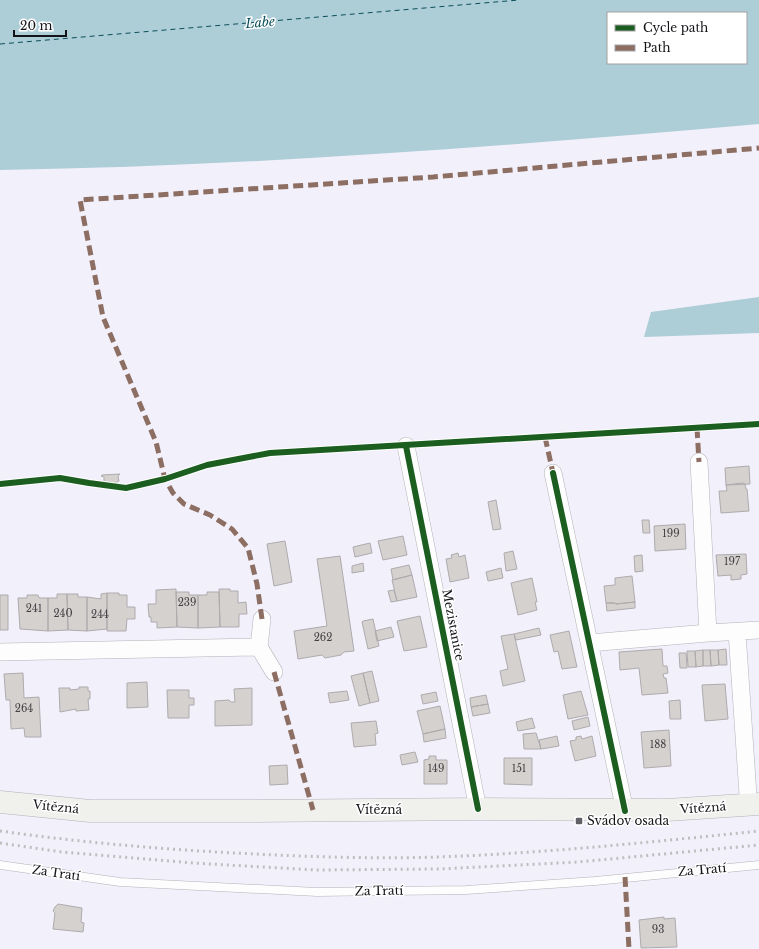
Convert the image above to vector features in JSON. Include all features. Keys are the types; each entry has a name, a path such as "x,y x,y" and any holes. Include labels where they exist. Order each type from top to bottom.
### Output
{"main road":[{"name":"Vítězná","path":"0,802 90,811 478,809 624,811 667,810 753,799"}],"street":[{"name":"Mezistanice","path":"406,446 478,809"},
{"path":"699,462 708,633"},
{"path":"553,473 624,811"},
{"path":"262,619 259,647 274,672"},
{"path":"589,643 759,630"},
{"name":"Vítězná","path":"738,632 753,799"},
{"path":"0,652 259,647"}],"lane":[{"name":"Za Tratí","path":"0,865 120,882 317,892 466,890 759,865"}],"water":[{"name":"Labe","path":"0,0 759,0 759,124 380,154 95,168 0,170"},
{"path":"759,297 759,333 644,337 651,312"}],"building":[{"path":"749,466 750,484 726,485 725,468"},
{"path":"120,474 118,476 119,481 107,484 104,481 104,477 101,476 102,475"},
{"path":"743,483 747,489 749,511 721,513 719,491 727,491 726,485"},
{"path":"496,500 501,529 493,530 488,502"},
{"path":"642,520 649,520 650,533 643,533"},
{"path":"685,524 686,549 655,551 654,526"},
{"path":"403,536 407,555 383,560 378,541"},
{"path":"285,541 292,582 274,586 267,544"},
{"path":"370,543 372,553 355,557 353,547"},
{"path":"513,551 517,569 506,571 504,553"},
{"path":"458,553 459,557 465,555 469,578 450,582 446,559 452,558 451,555"},
{"path":"746,554 747,574 741,575 741,579 731,580 731,575 718,576 716,555"},
{"path":"642,555 643,571 635,572 634,556"},
{"path":"340,556 354,651 344,652 341,655 325,658 322,655 298,659 294,631 327,626 317,559"},
{"path":"363,563 364,571 352,573 352,566"},
{"path":"409,565 412,575 393,580 391,569"},
{"path":"501,568 503,578 488,581 486,572"},
{"path":"412,575 417,597 397,601 392,580"},
{"path":"632,576 635,602 616,604 606,603 604,586 615,585 615,578"},
{"path":"532,578 537,602 535,602 537,610 518,615 511,583"},
{"path":"176,589 177,627 157,628 157,622 151,622 151,617 149,617 148,604 156,604 156,590"},
{"path":"219,589 238,591 238,603 246,602 247,614 239,614 239,627 220,627"},
{"path":"394,590 397,601 391,602 388,591"},
{"path":"176,592 189,592 189,595 198,595 198,628 177,627"},
{"path":"207,592 219,592 220,627 198,628 198,595 207,595"},
{"path":"107,593 127,595 127,607 135,607 135,619 127,619 126,631 107,631"},
{"path":"107,593 107,629 87,631 87,597 101,599 101,594"},
{"path":"57,594 67,594 68,630 48,631 48,598 57,598"},
{"path":"67,594 78,594 78,597 87,597 87,631 68,630"},
{"path":"0,595 8,595 8,630 0,630"},
{"path":"27,595 38,595 39,598 48,598 48,631 20,629 18,598 27,598"},
{"path":"635,602 635,608 607,611 606,603 616,604"},
{"path":"420,616 427,647 404,651 397,621"},
{"path":"373,619 379,646 368,649 362,622"},
{"path":"391,627 394,637 377,641 375,631"},
{"path":"539,628 541,635 516,640 514,634"},
{"path":"569,631 577,667 562,669 558,651 554,652 550,635"},
{"path":"514,634 525,681 503,686 500,671 508,669 501,636"},
{"path":"662,649 663,666 667,666 668,673 663,674 664,678 666,678 668,693 642,695 639,668 620,670 619,652"},
{"path":"726,649 727,665 719,665 718,650"},
{"path":"703,650 703,666 696,667 695,651"},
{"path":"703,650 710,650 711,666 703,666"},
{"path":"710,650 718,650 719,665 711,666"},
{"path":"687,651 695,651 696,667 688,667"},
{"path":"679,653 686,653 687,668 680,668"},
{"path":"372,671 379,701 370,703 363,673"},
{"path":"23,673 24,698 39,697 41,737 25,737 24,728 11,729 10,700 6,700 4,674"},
{"path":"363,673 370,703 359,706 351,676"},
{"path":"147,682 148,707 127,708 127,683"},
{"path":"725,684 728,719 705,721 702,685"},
{"path":"79,687 88,687 88,691 90,691 90,699 88,699 89,710 76,711 76,709 60,712 59,688 70,688 70,690 79,689"},
{"path":"252,688 252,725 215,726 215,701 229,700 231,702 235,702 234,689"},
{"path":"167,690 189,690 189,698 194,698 194,705 189,705 189,718 168,718"},
{"path":"347,691 349,700 330,703 328,693"},
{"path":"581,691 588,715 568,719 563,695"},
{"path":"436,692 438,701 423,704 421,695"},
{"path":"486,695 488,704 471,707 470,698"},
{"path":"680,700 681,719 670,719 669,701"},
{"path":"488,704 490,713 473,716 471,707"},
{"path":"440,706 445,729 423,734 417,711"},
{"path":"588,717 590,726 574,730 572,721"},
{"path":"532,718 535,728 518,731 516,722"},
{"path":"376,721 378,733 375,734 376,745 354,747 351,723"},
{"path":"445,729 446,738 424,742 423,734"},
{"path":"669,730 671,766 644,768 641,732"},
{"path":"536,733 541,749 524,749 523,734"},
{"path":"557,736 559,746 541,749 539,740"},
{"path":"581,736 582,739 592,736 596,756 575,761 570,741 576,740 576,737"},
{"path":"415,752 418,762 402,765 400,755"},
{"path":"429,756 436,756 436,760 447,760 447,784 424,784 424,760 429,759"},
{"path":"504,758 532,758 532,785 504,784"},
{"path":"287,765 288,784 270,785 269,766"},
{"path":"58,904 82,908 81,922 84,923 83,932 53,929 55,913 53,911"},
{"path":"664,917 664,919 675,918 677,947 641,948 639,920"}],"ferry route":[{"path":"0,44 519,0"}],"railway":[{"path":"0,831 128,846 255,854 393,858 439,857 559,850 759,831"},
{"path":"0,843 62,852 193,863 316,870 439,869 578,862 759,845"}],"marked path":[{"path":"262,619 257,584 248,548 232,529 210,515 184,504 173,493 165,479 156,442 103,317 80,200 433,177 759,148"},
{"path":"697,428 699,462"},
{"path":"545,437 553,473"},
{"path":"274,672 313,810"},
{"path":"625,877 629,949"}],"cycle path":[{"path":"0,484 60,478 126,488 165,479 207,465 270,453 759,424"},
{"path":"406,446 478,809"},
{"path":"553,473 625,811"}],"place":[{"name":"Svádov osada","path":"579,821"}]}
